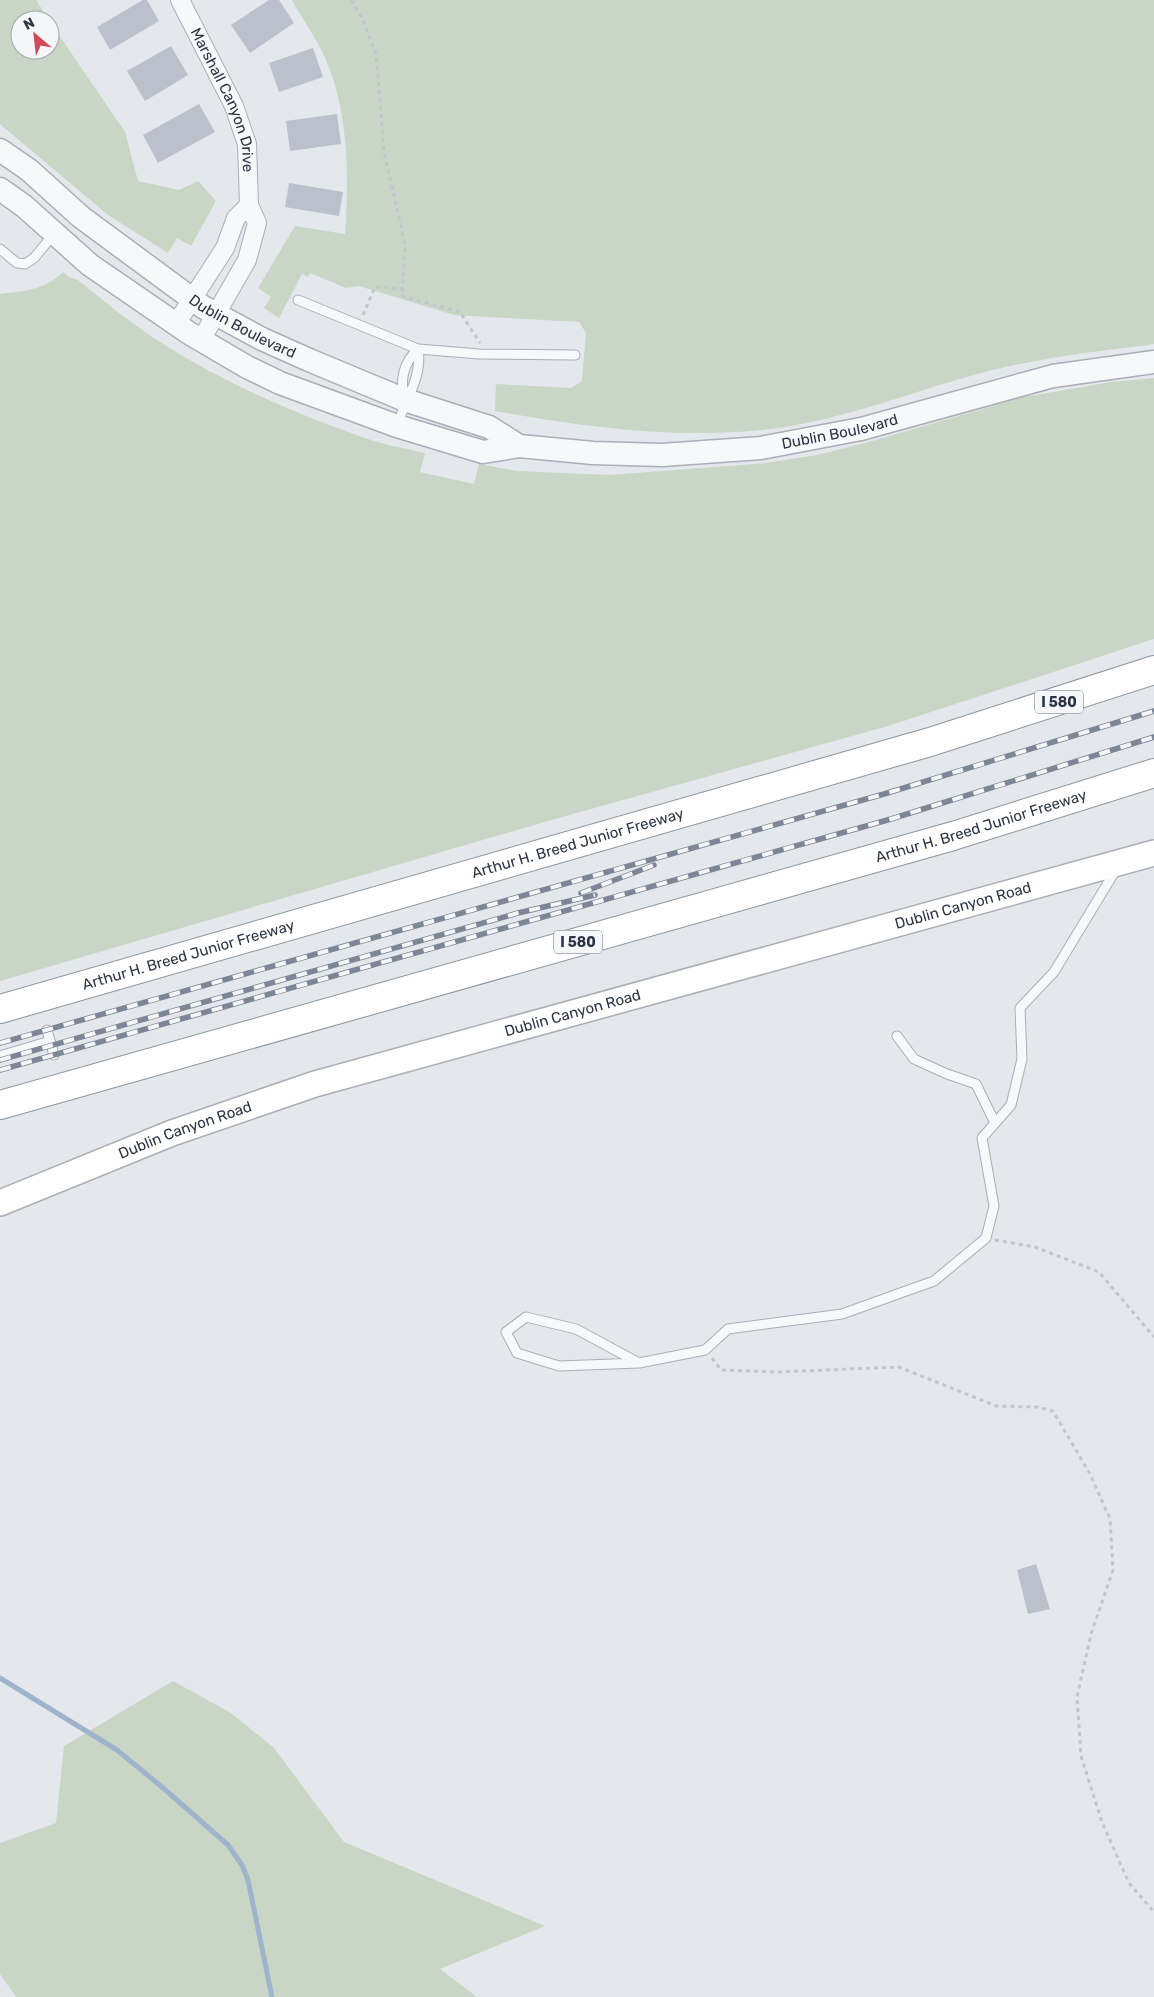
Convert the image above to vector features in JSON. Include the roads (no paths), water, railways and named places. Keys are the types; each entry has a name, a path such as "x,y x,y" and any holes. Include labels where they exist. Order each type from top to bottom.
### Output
{"highway":[{"name":"Arthur H. Breed Junior Freeway","path":"0,1009 930,742 1154,670"},
{"name":"Arthur H. Breed Junior Freeway","path":"0,1105 953,836 1154,773"}],"main road":[{"name":"Dublin Canyon Road","path":"0,1203 172,1133 315,1084 1154,853"}],"street":[{"name":"Marshall Canyon Drive","path":"180,0 234,106 247,144 249,204 257,223 247,260 201,340"},
{"name":"Dublin Boulevard","path":"0,150 29,170 81,217 192,299 216,314 309,360 405,400 488,427 519,446"},
{"name":"Dublin Boulevard","path":"0,189 55,232 90,265 201,340 280,384 397,426 483,452 519,446 637,455 713,452 769,446 861,429 1053,376 1154,362"},
{"path":"176,324 225,248 236,218 249,204"}],"lane":[{"path":"0,249 16,263 25,264 34,258 55,232"},
{"path":"298,300 418,349 488,354 576,355"},
{"path":"397,426 405,400 401,385 408,358 418,349"},
{"path":"639,1364 576,1329 526,1317 506,1332 517,1353 559,1366 639,1364 705,1350 728,1329 842,1314 934,1281 986,1238 994,1206 982,1138 1011,1106 1022,1060 1020,1008 1054,972 1120,863"},
{"path":"47,1030 54,1055"},
{"path":"897,1036 914,1059 946,1074 976,1084 995,1123"},
{"path":"0,1056 50,1041"}],"waterway":[{"path":"0,1678 117,1750 228,1845 242,1865 248,1880 272,1997"}],"railway":[{"path":"0,1043 884,794 1154,711"},
{"path":"0,1070 891,819 1154,737"},
{"path":"581,893 654,865"},
{"path":"0,1060 518,913 595,895"}]}
